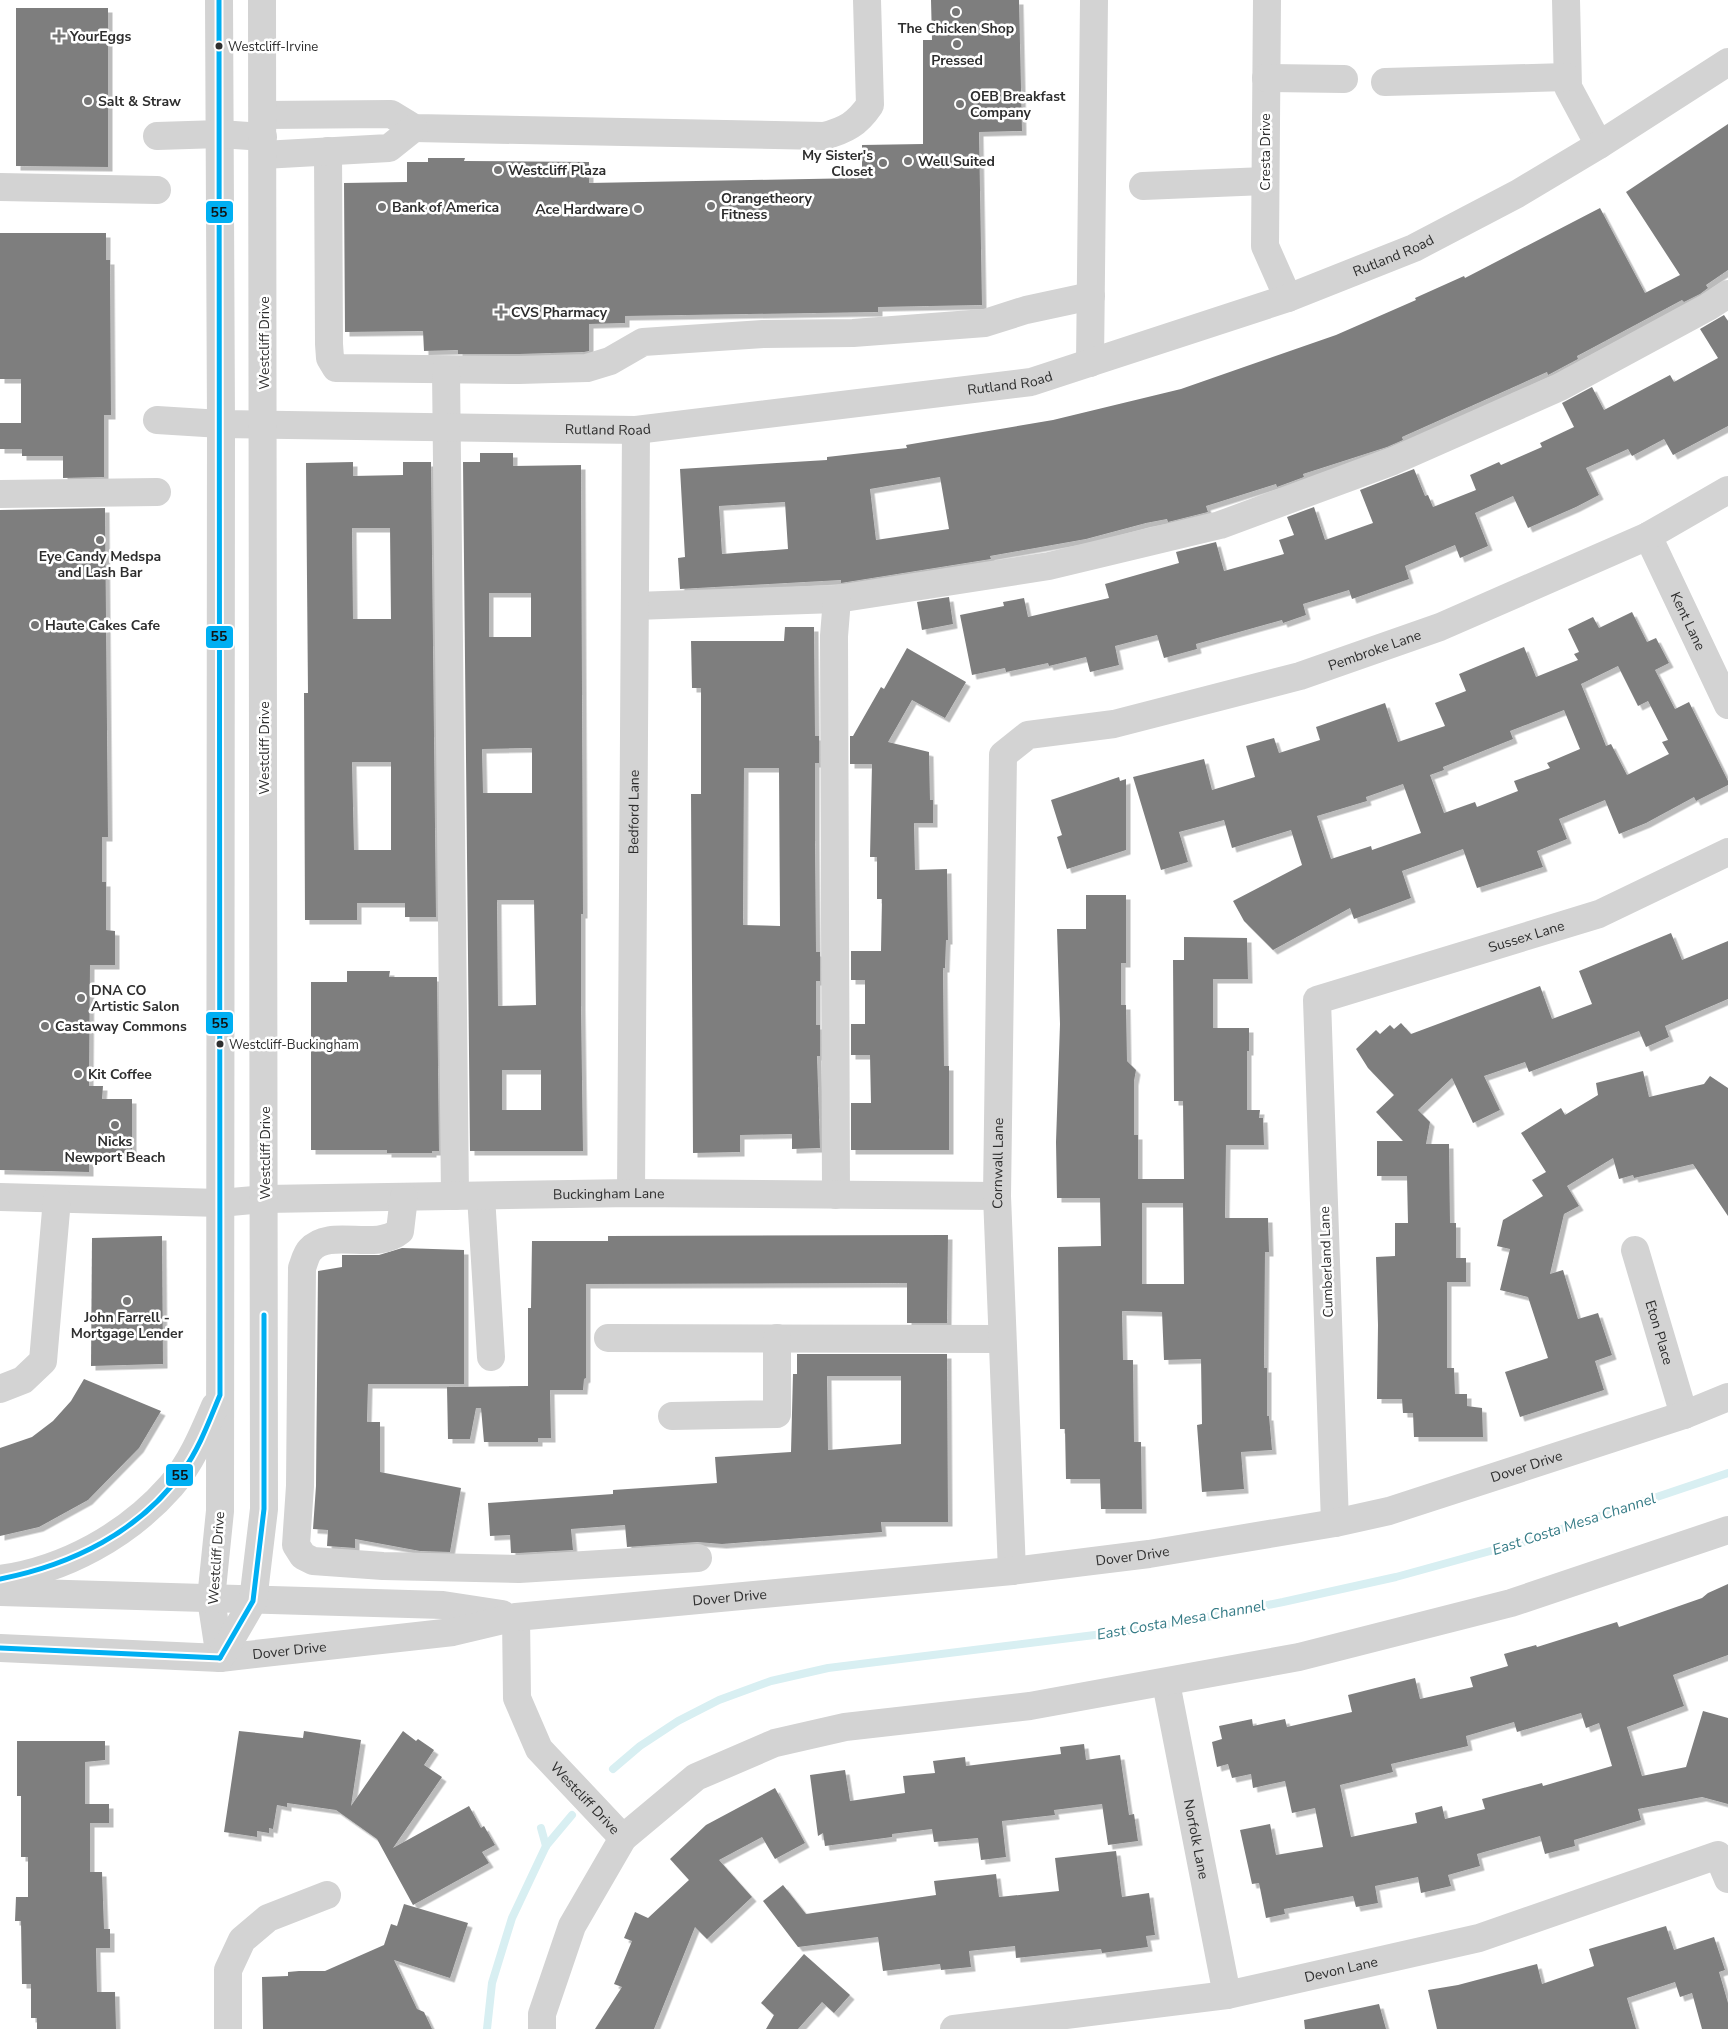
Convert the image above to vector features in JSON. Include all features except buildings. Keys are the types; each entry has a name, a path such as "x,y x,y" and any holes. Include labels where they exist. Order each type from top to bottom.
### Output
{"street":[{"name":"Westcliff Drive","path":"219,0 221,424 220,1511 210,1599 220,1658"},
{"name":"Westcliff Drive","path":"220,1658 253,1601 264,1509 262,0"},
{"path":"263,136 344,114 391,114 414,128 824,136 846,130 860,119 870,105 867,0"},
{"path":"1090,363 1094,0"},
{"name":"Cresta Drive","path":"1267,0 1265,246 1288,298"},
{"path":"1566,0 1568,86 1599,146"},
{"name":"Rutland Road","path":"157,420 221,424 636,430 1031,382 1288,298 1414,248 1517,194 1599,146 1728,62"},
{"path":"1385,82 1567,77"},
{"path":"1266,78 1344,79"},
{"path":"344,114 337,151 329,351 334,366 345,368 446,370 567,370 587,368 610,361 643,342 762,334 853,333 985,323 1026,310 1091,296"},
{"path":"157,136 220,134 263,136 337,151 389,148 414,128"},
{"path":"1143,186 1265,181"},
{"path":"0,187 157,190"},
{"path":"635,606 837,599 1049,566 1220,525 1393,462 1560,387 1708,307 1728,294"},
{"path":"446,370 455,1196"},
{"name":"Bedford Lane","path":"631,1193 636,430"},
{"name":"Pembroke Lane","path":"1003,756 1028,736 1114,724 1309,672 1440,627 1648,536 1728,490"},
{"path":"0,494 157,492"},
{"name":"Kent Lane","path":"1648,536 1728,705"},
{"path":"836,1195 834,636 837,599"},
{"name":"Cornwall Lane","path":"1003,756 997,1196 1001,1339 1012,1571"},
{"name":"Sussex Lane","path":"1317,1000 1599,914 1728,852"},
{"name":"Cumberland Lane","path":"1317,1000 1335,1523"},
{"name":"Buckingham Lane","path":"0,1197 220,1203 265,1199 631,1193 997,1196"},
{"path":"482,1196 491,1357"},
{"path":"404,1197 400,1231 394,1236 379,1241 333,1240 320,1243 310,1250 302,1268 300,1486 296,1545 303,1556 314,1561 382,1566 519,1569 698,1558"},
{"path":"0,1389 23,1380 43,1361 57,1199"},
{"name":"Eton Place","path":"1635,1250 1684,1415"},
{"path":"608,1338 1001,1339"},
{"path":"672,1416 777,1414 777,1338"},
{"path":"0,1579 21,1576 64,1563 102,1542 139,1517 171,1485 198,1446 220,1396"},
{"name":"Dover Drive","path":"0,1648 220,1658 453,1632 516,1617 1012,1571 1149,1554 1335,1523 1389,1511 1684,1415 1728,1396"},
{"path":"623,1838 696,1777 775,1743 845,1727 1030,1706 1166,1683 1299,1657 1511,1603 1728,1530"},
{"name":"Dover Drive","path":"0,1592 253,1601 443,1605 516,1617"},
{"name":"Westcliff Drive","path":"516,1617 517,1698 538,1749 623,1838 572,1926 542,2014 542,2029"},
{"name":"Norfolk Lane","path":"1166,1683 1226,1995"},
{"name":"Devon Lane","path":"954,2029 1226,1995 1479,1938 1723,1867"},
{"path":"228,2029 228,1970 242,1940 268,1918 328,1895"}],"waterway":[{"name":"East Costa Mesa Channel","path":"613,1769 640,1746 678,1721 719,1700 771,1681 828,1668 1151,1628 1283,1602 1396,1577 1523,1542 1728,1473"},
{"name":"East Costa Mesa Channel","path":"487,2029 492,1983 512,1918 546,1846 572,1815"},
{"path":"541,1828 546,1846"}],"transit line":[{"name":"55","path":"0,1579 26,1573 78,1555 102,1543 146,1512 166,1493 189,1462 204,1434 220,1395 219,0"},
{"name":"55","path":"220,1658 253,1601 264,1509 264,1315"},
{"name":"55","path":"0,1648 220,1658"}],"place":[{"name":"The Chicken Shop","path":"956,12"},
{"name":"YourEggs","path":"59,36"},
{"name":"Pressed","path":"957,44"},
{"name":"Westcliff-Irvine","path":"219,46"},
{"name":"Salt & Straw","path":"88,101"},
{"name":"OEB Breakfast Company","path":"960,104"},
{"name":"Well Suited","path":"908,161"},
{"name":"My Sister's Closet","path":"883,163"},
{"name":"Westcliff Plaza","path":"498,170"},
{"name":"Orangetheory Fitness","path":"711,206"},
{"name":"Bank of America","path":"382,207"},
{"name":"Ace Hardware","path":"638,209"},
{"name":"CVS Pharmacy","path":"501,312"},
{"name":"Eye Candy Medspa and Lash Bar","path":"100,540"},
{"name":"Haute Cakes Cafe","path":"35,625"},
{"name":"DNA CO Artistic Salon","path":"81,998"},
{"name":"Castaway Commons","path":"45,1026"},
{"name":"Westcliff-Buckingham","path":"220,1044"},
{"name":"Kit Coffee","path":"78,1074"},
{"name":"Nicks Newport Beach","path":"115,1125"},
{"name":"John Farrell - Mortgage Lender","path":"127,1301"}]}
